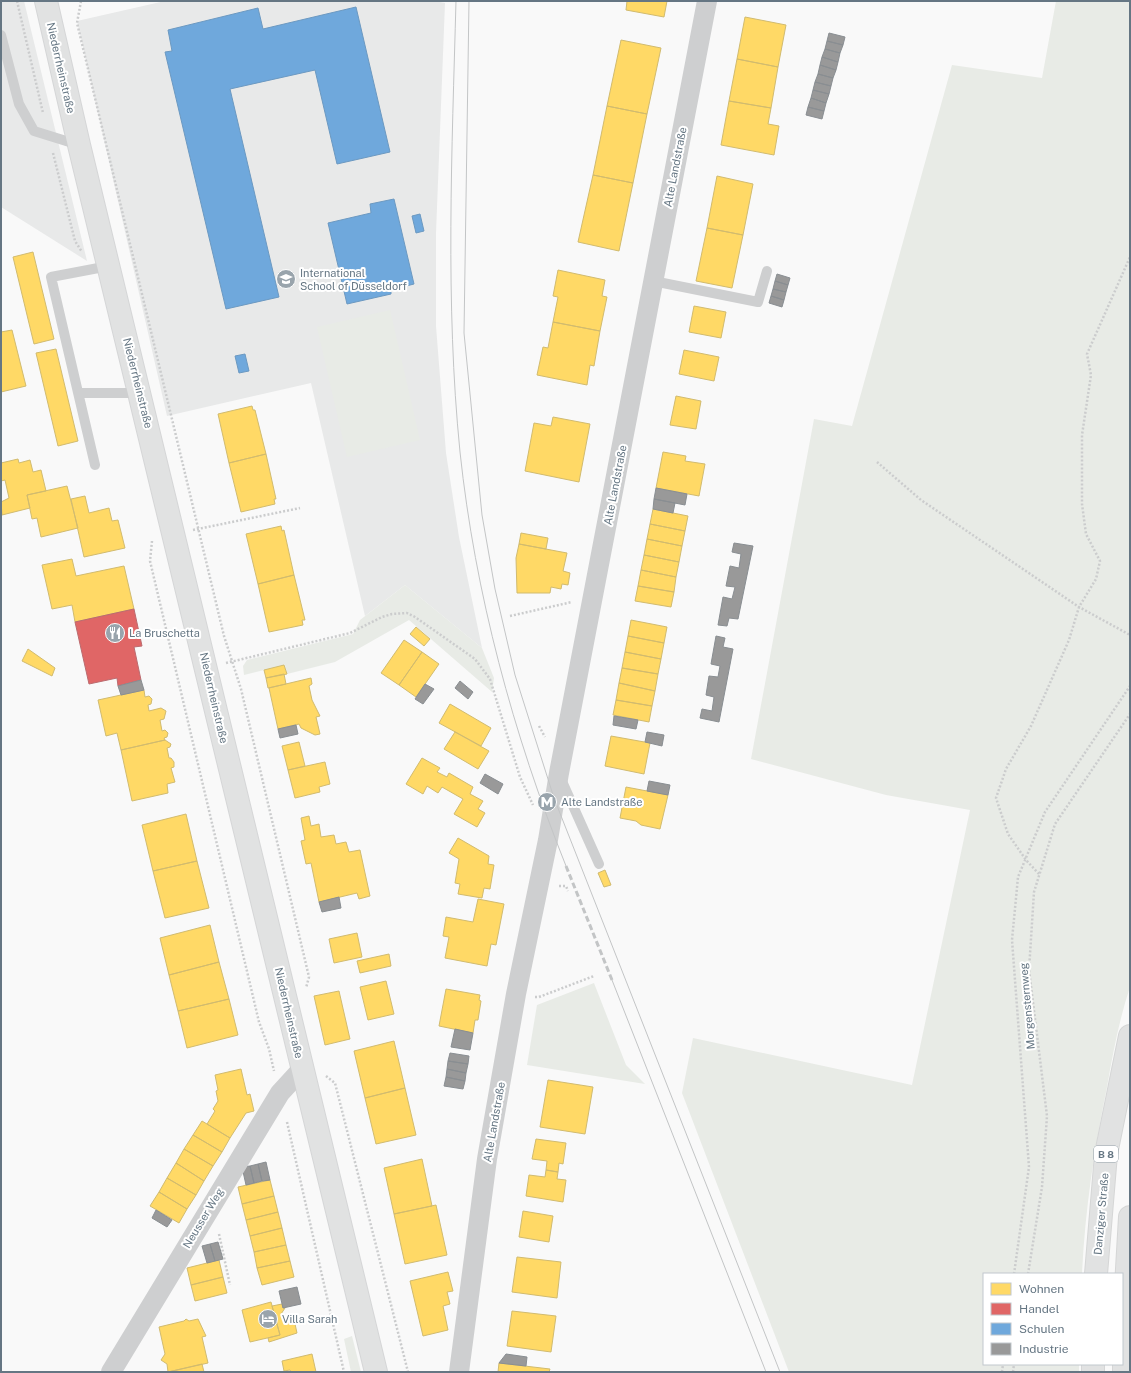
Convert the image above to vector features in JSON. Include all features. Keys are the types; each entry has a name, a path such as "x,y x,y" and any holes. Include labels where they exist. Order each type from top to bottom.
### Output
{"main road":[{"name":"Niederrheinstraße","path":"46,1 79,145 207,667 302,1069 376,1372"},
{"name":"Danziger Straße","path":"1096,1273 1106,1154 1130,1036"},
{"path":"1124,1372 1124,1321 1130,1217"}],"street":[{"name":"Alte Landstraße","path":"460,1372 487,1159 516,994 548,840 559,773 707,1"},
{"name":"Neusser Weg","path":"111,1372 280,1093 302,1069"}],"lane":[{"path":"1,34 19,104 34,131 79,145"},
{"path":"95,465 51,277 109,266"},
{"path":"653,281 758,302 766,270"},
{"path":"78,393 140,393"},
{"path":"559,773 599,864"}],"path":[{"path":"17,1 44,118"},
{"path":"81,1 77,23 224,636 241,689 308,977 305,992"},
{"path":"1039,874 1026,860 1008,834 996,798 1006,769 1031,726 1069,640 1079,607 1096,579 1100,561 1086,534 1082,504 1082,435 1091,375 1088,354 1130,257"},
{"path":"877,462 921,500 1079,607 1130,635"},
{"path":"174,534 300,508"},
{"path":"152,540 150,561 258,1022 269,1049 280,1093 344,1372"},
{"path":"510,616 561,603 593,599"},
{"path":"207,667 350,633 382,616 392,614 407,614 415,616 475,659 490,679 520,777 533,806"},
{"path":"1014,1273 1029,1167 1012,940 1018,877 1046,812 1130,686"},
{"name":"Morgensternweg","path":"1028,1273 1042,1187 1047,1116 1029,970 1034,892 1055,824 1130,714"},
{"path":"539,726 543,737"},
{"path":"566,886 568,891"},
{"path":"516,994 539,997 594,976"},
{"path":"323,1074 335,1083 408,1372"},
{"path":"212,1204 230,1285"}],"shaded area":[{"path":"1,1 24,1 87,261 1,207"},
{"name":"International School of Düsseldorf","path":"165,1 434,1 445,3 436,233 436,326 446,453 459,537 482,648 405,585 365,616 311,383 167,416 77,21"},
{"path":"1056,1 1130,1 1130,987 1117,1037 1098,1134 1088,1204 1082,1273 983,1273 983,1365 1079,1365 1079,1372 789,1372 682,1093 693,1038 912,1085 970,810 886,795 751,759 814,419 852,426 952,65 1042,78"},
{"path":"390,310 420,440 347,457 317,327"},
{"path":"405,585 482,648 494,678 492,692 409,620 335,662 287,674 284,665 244,675 243,666 247,660 353,634 360,620"},
{"path":"594,983 626,1065 645,1084 527,1065 537,1005"},
{"path":"352,1336 361,1372 351,1372 344,1339"}],"building: Wohnen":[{"path":"627,1 667,1 664,17 626,10"},
{"path":"745,17 786,25 778,67 737,59"},
{"path":"621,40 661,48 647,114 607,106"},
{"path":"737,59 778,67 771,108 729,101"},
{"path":"729,101 771,108 768,124 779,126 774,155 721,145"},
{"path":"607,106 647,114 633,183 593,175"},
{"path":"593,175 633,183 619,251 578,242"},
{"path":"717,176 753,184 743,235 707,228"},
{"path":"707,228 743,235 732,288 696,281"},
{"path":"33,252 54,339 34,344 13,257"},
{"path":"558,270 605,280 602,296 607,297 600,331 553,322 558,297 553,296"},
{"path":"694,306 726,312 721,338 689,332"},
{"path":"553,322 600,331 594,366 590,365 587,385 537,375 543,347 548,348"},
{"path":"12,330 26,386 1,392 1,332"},
{"path":"56,349 78,441 58,446 36,353"},
{"path":"684,350 719,357 714,381 679,374"},
{"path":"676,396 701,401 696,429 670,425"},
{"path":"252,406 253,410 255,410 266,454 229,463 218,414"},
{"path":"553,417 590,424 579,482 525,471 534,423 551,426"},
{"path":"663,452 686,456 685,461 705,464 699,496 656,488"},
{"path":"266,454 276,499 274,499 275,504 241,512 229,463"},
{"path":"18,459 19,463 30,460 33,472 41,470 46,491 27,495 30,508 2,515 1,502 9,498 5,480 1,481 1,463"},
{"path":"67,486 78,528 41,537 37,518 32,519 27,495"},
{"path":"85,496 89,513 109,508 112,521 118,520 125,548 84,557 71,499"},
{"path":"653,509 688,516 685,531 650,524"},
{"path":"650,524 685,531 682,546 647,539"},
{"path":"281,526 282,531 284,530 294,575 258,584 246,534"},
{"path":"521,533 548,538 546,549 519,544"},
{"path":"647,539 682,546 679,562 644,555"},
{"path":"519,544 567,553 563,571 570,573 568,585 562,584 561,589 551,587 550,593 517,593 516,558"},
{"path":"644,555 679,562 676,577 641,570"},
{"path":"72,559 76,576 124,566 134,609 75,622 72,605 52,609 42,565"},
{"path":"641,570 676,577 674,592 638,586"},
{"path":"294,575 305,620 302,620 303,625 269,632 258,584"},
{"path":"638,586 674,592 671,607 635,601"},
{"path":"631,620 667,627 664,643 628,636"},
{"path":"416,627 430,639 424,646 410,634"},
{"path":"628,636 664,643 661,659 625,652"},
{"path":"404,640 422,652 399,685 381,673"},
{"path":"28,649 55,668 52,676 22,661"},
{"path":"422,652 439,664 416,697 399,685"},
{"path":"625,652 661,659 658,674 622,668"},
{"path":"284,665 287,674 266,678 264,670"},
{"path":"622,668 658,674 655,691 619,683"},
{"path":"284,674 286,684 268,688 266,678"},
{"path":"311,678 312,684 309,686 312,700 320,716 316,717 320,734 315,735 301,728 299,724 278,729 269,688"},
{"path":"619,683 655,691 652,706 616,700"},
{"path":"144,690 145,697 149,696 152,699 151,704 148,705 149,711 161,708 166,711 164,719 160,720 162,731 165,730 168,733 167,737 164,738 165,740 121,750 117,733 106,736 98,700"},
{"path":"616,700 652,706 649,722 613,715"},
{"path":"450,704 491,728 481,746 439,723"},
{"path":"455,732 489,751 478,769 444,749"},
{"path":"611,736 650,743 644,774 605,766"},
{"path":"165,740 171,744 170,747 167,748 169,758 171,758 174,762 174,767 171,768 175,782 167,784 168,793 132,801 121,750"},
{"path":"299,742 305,766 288,770 282,746"},
{"path":"422,758 440,768 437,772 447,777 449,773 473,787 470,794 483,801 478,809 485,813 477,827 454,814 463,799 442,787 438,793 427,786 423,794 406,784"},
{"path":"325,762 330,784 319,787 320,792 295,798 288,770"},
{"path":"626,787 668,795 660,829 641,825 636,821 620,818"},
{"path":"186,814 197,861 153,871 142,825"},
{"path":"309,816 311,826 319,824 321,837 334,835 336,844 346,842 349,852 360,850 370,896 359,899 357,893 319,902 311,863 306,864 301,841 305,840 301,818"},
{"path":"458,838 489,856 488,864 494,865 490,889 484,888 482,898 458,894 460,884 455,883 459,859 449,853"},
{"path":"197,861 209,908 165,918 153,871"},
{"path":"605,870 611,885 604,887 598,873"},
{"path":"478,899 504,904 496,945 491,944 487,966 445,958 449,937 443,936 446,917 473,922"},
{"path":"210,925 219,962 169,975 160,938"},
{"path":"357,933 362,957 334,963 329,939"},
{"path":"389,954 391,966 360,973 357,961"},
{"path":"219,962 229,999 178,1011 169,975"},
{"path":"386,981 394,1014 368,1020 360,987"},
{"path":"446,989 480,995 479,1000 481,1001 478,1020 475,1020 473,1033 439,1026"},
{"path":"339,991 350,1039 325,1045 314,996"},
{"path":"229,999 238,1035 187,1048 178,1011"},
{"path":"394,1041 405,1088 365,1098 354,1051"},
{"path":"241,1069 247,1095 250,1094 254,1111 246,1113 230,1138 207,1124 215,1111 213,1109 218,1101 216,1091 218,1090 215,1075"},
{"path":"548,1080 593,1087 585,1134 540,1127"},
{"path":"405,1088 416,1135 376,1144 365,1098"},
{"path":"202,1121 230,1138 222,1152 193,1135"},
{"path":"193,1135 222,1152 213,1166 184,1149"},
{"path":"536,1139 566,1143 563,1164 559,1163 558,1172 546,1170 547,1161 532,1159"},
{"path":"184,1149 213,1166 204,1181 176,1163"},
{"path":"422,1159 432,1206 394,1214 384,1168"},
{"path":"176,1163 204,1181 196,1195 167,1178"},
{"path":"546,1170 558,1172 557,1179 566,1180 563,1202 526,1196 529,1175 545,1177"},
{"path":"167,1178 196,1195 187,1209 159,1192"},
{"path":"270,1180 274,1196 242,1204 238,1187"},
{"path":"159,1192 187,1209 179,1223 150,1206"},
{"path":"274,1196 278,1212 246,1220 242,1204"},
{"path":"436,1205 447,1255 405,1264 394,1214"},
{"path":"523,1211 553,1216 549,1242 519,1237"},
{"path":"278,1212 282,1228 250,1236 246,1220"},
{"path":"282,1228 286,1245 254,1252 250,1236"},
{"path":"286,1245 290,1261 257,1268 254,1252"},
{"path":"517,1257 561,1262 557,1298 512,1292"},
{"path":"219,1260 223,1277 191,1285 187,1268"},
{"path":"290,1261 294,1277 262,1285 257,1268"},
{"path":"448,1272 453,1291 447,1292 450,1304 443,1306 448,1330 423,1336 410,1281"},
{"path":"223,1277 227,1293 195,1301 191,1285"},
{"path":"271,1302 280,1335 250,1342 242,1310"},
{"path":"282,1304 283,1308 285,1308 281,1314 295,1324 297,1333 269,1342 268,1338 280,1335 272,1306"},
{"path":"512,1311 556,1316 551,1352 507,1346"},
{"path":"186,1319 189,1321 198,1319 206,1336 202,1337 208,1363 168,1372 167,1364 161,1360 165,1354 159,1327 184,1321"},
{"path":"312,1354 316,1372 284,1371 282,1361"},
{"path":"499,1363 550,1369 549,1372 498,1372"},
{"path":"202,1364 204,1372 168,1372"}],"building: Handel":[{"path":"134,609 142,646 134,647 141,680 118,686 117,678 89,684 75,622"}],"building: Schulen":[{"path":"356,7 390,152 337,164 315,70 230,89 279,297 226,309 165,52 172,51 168,30 258,8 263,29"},
{"path":"394,199 414,284 391,290 391,294 347,304 328,223 371,213 370,204"},
{"path":"420,214 424,231 416,233 412,216"},
{"path":"245,354 249,371 239,373 235,356"}],"building: Industrie":[{"path":"829,33 845,37 843,45 827,41"},
{"path":"827,41 843,45 840,53 825,49"},
{"path":"825,49 840,53 838,62 822,57"},
{"path":"822,57 838,62 836,70 820,65"},
{"path":"820,65 836,70 833,78 818,74"},
{"path":"818,74 833,78 831,86 815,82"},
{"path":"815,82 831,86 829,94 813,90"},
{"path":"813,90 829,94 826,103 811,98"},
{"path":"811,98 826,103 824,111 808,107"},
{"path":"808,107 824,111 822,119 806,115"},
{"path":"777,274 790,278 788,285 775,281"},
{"path":"775,281 788,285 786,292 773,289"},
{"path":"773,289 786,292 784,300 771,296"},
{"path":"771,296 784,300 782,307 769,303"},
{"path":"656,488 687,494 685,505 654,499"},
{"path":"654,499 675,503 673,513 653,509"},
{"path":"734,543 753,546 738,619 729,618 727,626 718,625 723,597 732,599 735,587 726,586 730,566 739,568 741,554 732,552"},
{"path":"716,636 725,638 723,647 733,649 719,722 700,718 702,709 712,711 714,697 706,695 709,676 718,677 720,666 711,664"},
{"path":"141,680 144,690 121,695 118,686"},
{"path":"460,681 473,692 468,699 455,688"},
{"path":"425,684 434,689 423,704 415,699"},
{"path":"614,716 638,720 636,729 613,725"},
{"path":"296,725 298,734 280,738 278,729"},
{"path":"647,732 664,735 662,746 645,742"},
{"path":"485,774 503,784 498,794 480,783"},
{"path":"649,781 670,785 668,795 647,791"},
{"path":"339,897 341,908 322,912 319,902"},
{"path":"455,1029 473,1033 470,1050 451,1047"},
{"path":"450,1053 469,1056 468,1064 448,1061"},
{"path":"448,1061 468,1064 466,1073 447,1069"},
{"path":"447,1069 466,1073 465,1081 446,1077"},
{"path":"446,1077 465,1081 463,1089 444,1086"},
{"path":"266,1162 270,1180 262,1181 258,1164"},
{"path":"258,1164 262,1181 254,1183 250,1166"},
{"path":"250,1166 254,1183 246,1185 242,1167"},
{"path":"156,1210 172,1220 167,1227 152,1218"},
{"path":"218,1242 223,1259 215,1261 210,1244"},
{"path":"210,1244 215,1261 207,1263 202,1246"},
{"path":"297,1287 301,1304 283,1308 279,1291"},
{"path":"506,1354 527,1357 526,1366 499,1363"}],"tram line":[{"path":"456,1 451,283 455,396 460,452 475,558 499,662 529,765 566,866"},
{"path":"469,1 464,333 482,515 495,589 515,675 554,798 780,1372"},
{"path":"612,980 766,1372"}],"railway":[{"path":"566,866 612,980"}],"place":[{"name":"International School of Düsseldorf","path":"286,279"},
{"name":"La Bruschetta","path":"115,633"},
{"name":"Alte Landstraße","path":"547,802"},
{"name":"Villa Sarah","path":"268,1319"}]}
